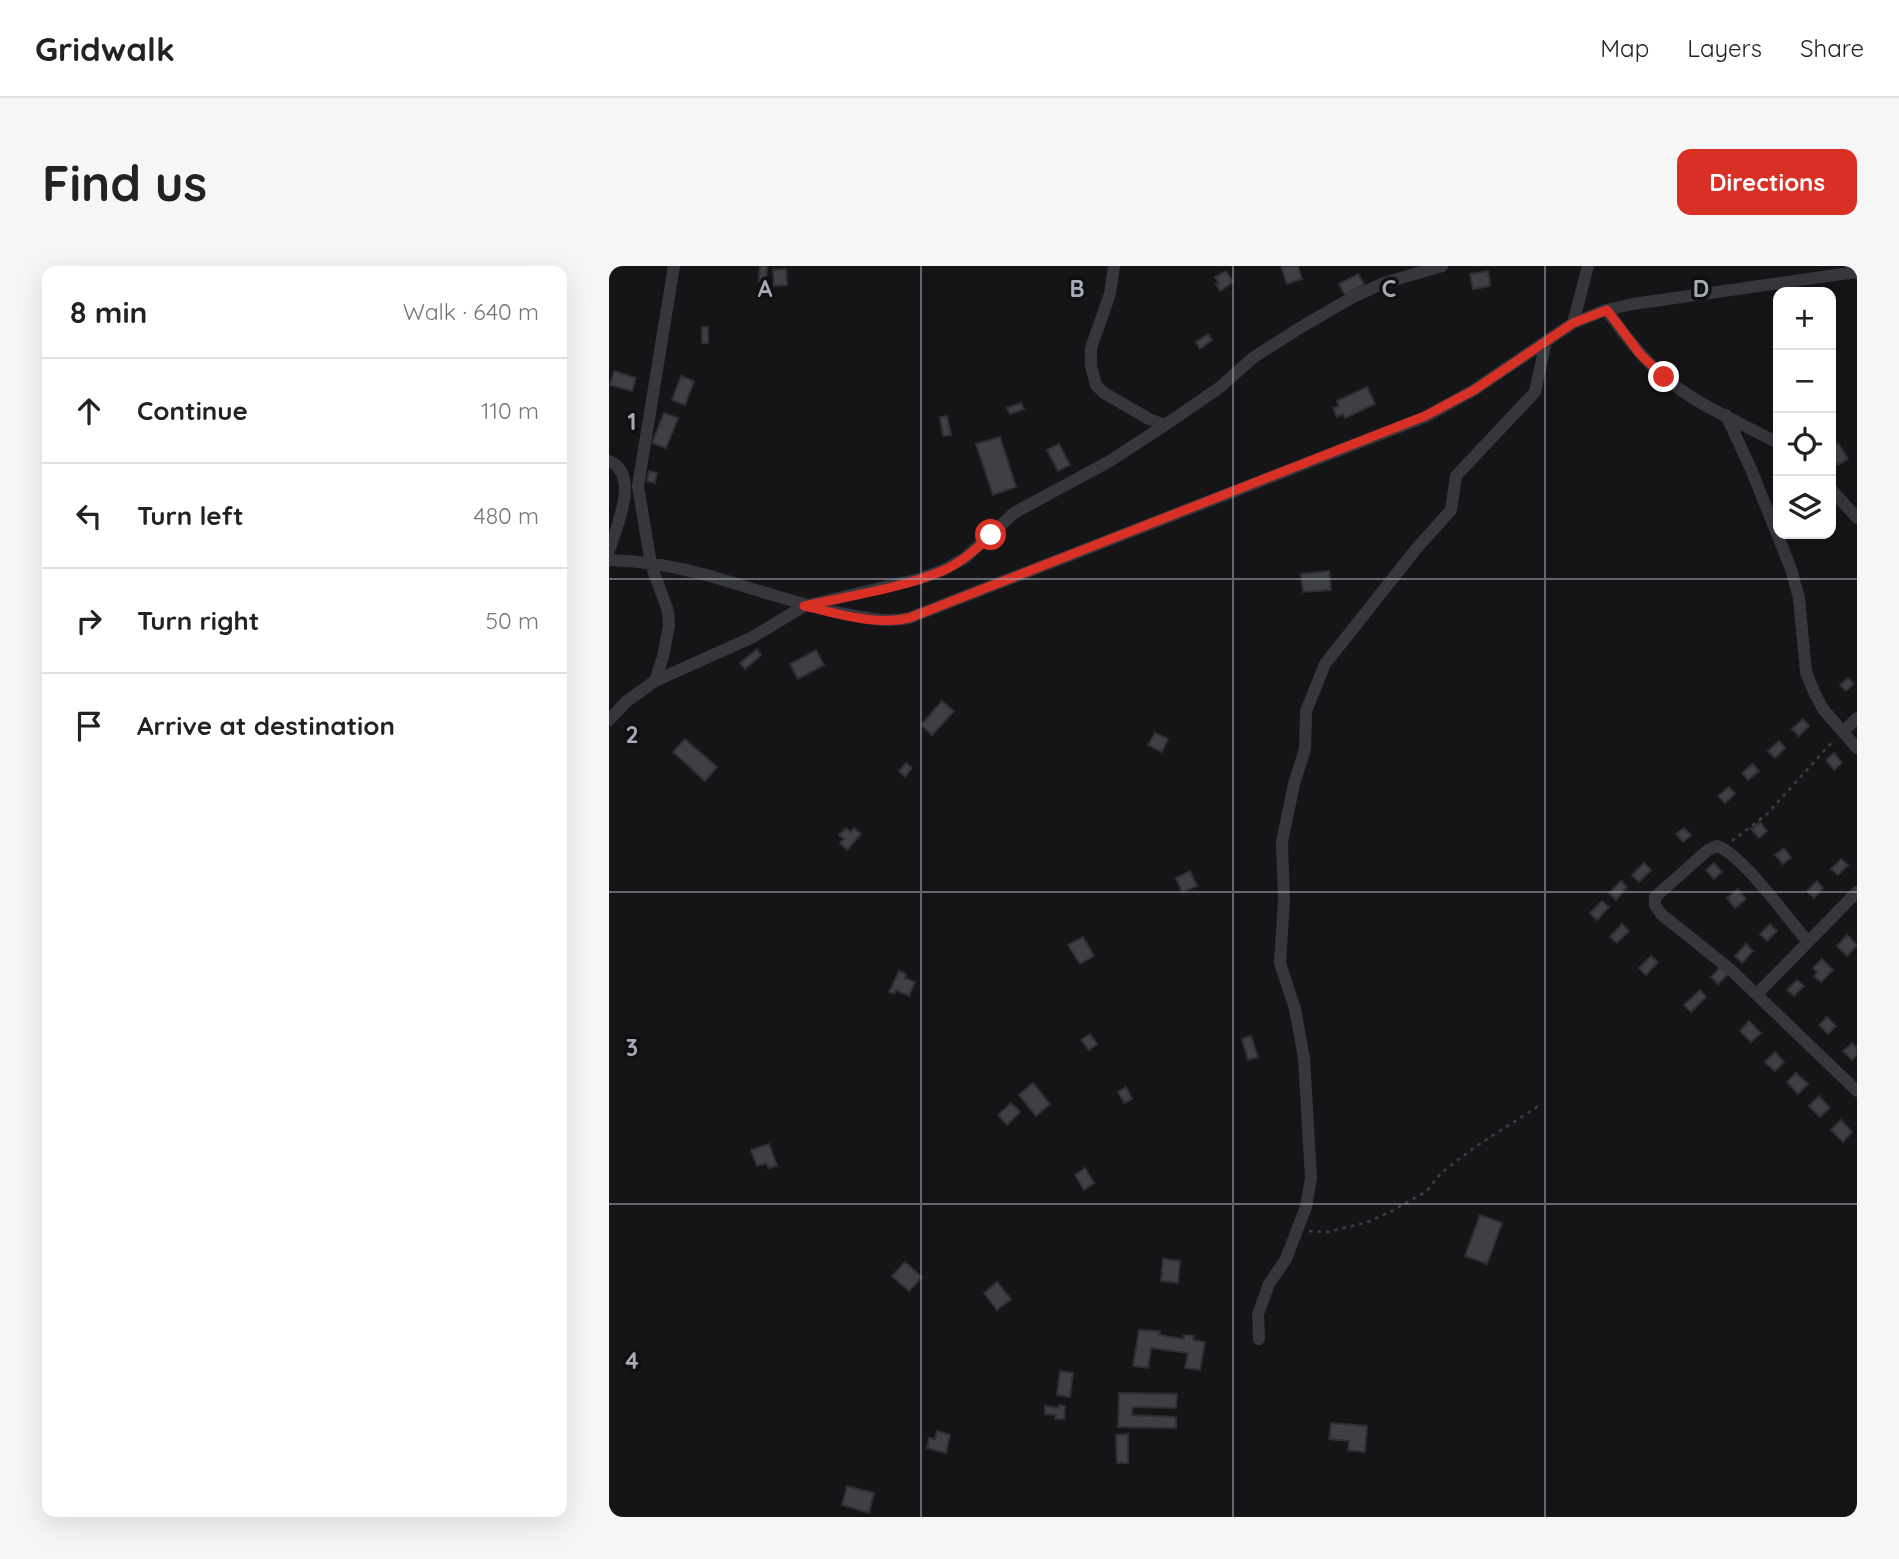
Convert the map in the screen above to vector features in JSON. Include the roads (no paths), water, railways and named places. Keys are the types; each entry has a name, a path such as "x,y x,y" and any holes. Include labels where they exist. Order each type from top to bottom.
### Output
{"street":[{"path":"609,551 613,519 632,487 674,266"},
{"path":"1114,266 1110,294 1091,348 1091,366 1096,384 1104,393 1149,419 1165,425"},
{"path":"609,719 627,701 655,681 754,637 804,606 919,579 943,570 965,558 1014,513 1110,461 1219,388 1254,357 1353,297 1384,283 1442,266"},
{"path":"1573,323 1588,266"},
{"path":"609,560 651,564 707,575 804,606 893,622 1425,416 1474,390 1573,323 1607,310 1857,272"},
{"path":"1607,310 1640,354 1664,377 1701,402 1773,440"},
{"path":"1259,1339 1258,1314 1269,1284 1286,1259 1306,1207 1311,1178 1304,1058 1295,1009 1280,963 1285,900 1282,842 1294,784 1305,749 1307,711 1325,664 1416,549 1451,510 1456,477 1535,391 1546,341"},
{"path":"1726,415 1791,569 1799,598 1807,672 1814,692 1823,709 1857,748"},
{"path":"609,461 614,463 632,487 649,540 651,564 669,611 663,657 655,681"},
{"path":"1836,495 1857,518"},
{"path":"1843,732 1857,718"},
{"path":"1808,942 1727,849 1717,846 1655,897 1655,905 1661,914 1731,970 1857,1091"},
{"path":"1757,994 1857,892"}]}
